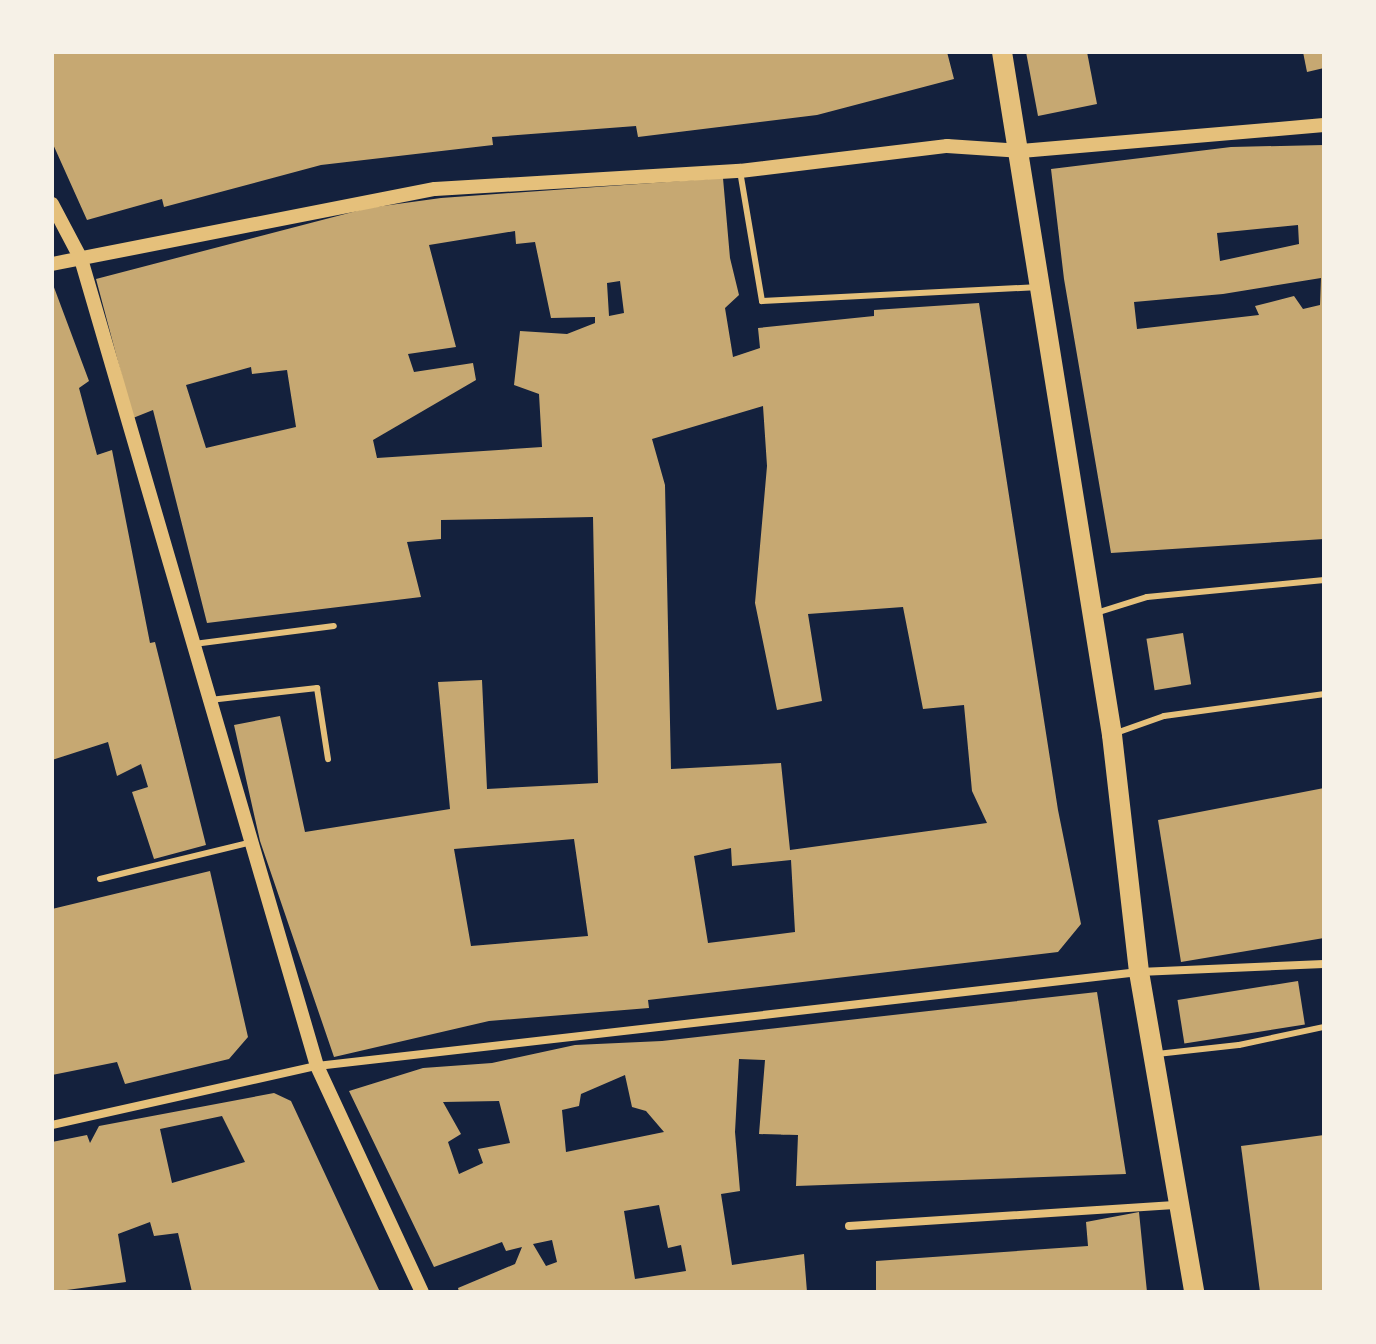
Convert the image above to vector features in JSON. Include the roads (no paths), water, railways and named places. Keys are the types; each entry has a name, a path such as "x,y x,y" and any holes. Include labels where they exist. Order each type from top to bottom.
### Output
{"main road":[{"path":"1002,52 1021,151 1112,735 1139,972 1194,1292"}],"street":[{"path":"52,264 435,189 740,171 947,146 1021,151 1324,125"},
{"path":"52,204 81,259 317,1066 422,1292"},
{"path":"52,1125 317,1066 1139,972 1324,964"},
{"path":"849,1226 1179,1205"}],"lane":[{"path":"740,171 762,301 1041,287"},
{"path":"1093,615 1147,597 1324,580"},
{"path":"194,644 334,626"},
{"path":"210,700 317,688 328,759"},
{"path":"1112,735 1164,716 1324,694"},
{"path":"100,879 252,842"},
{"path":"1153,1054 1239,1045 1324,1027"}]}
